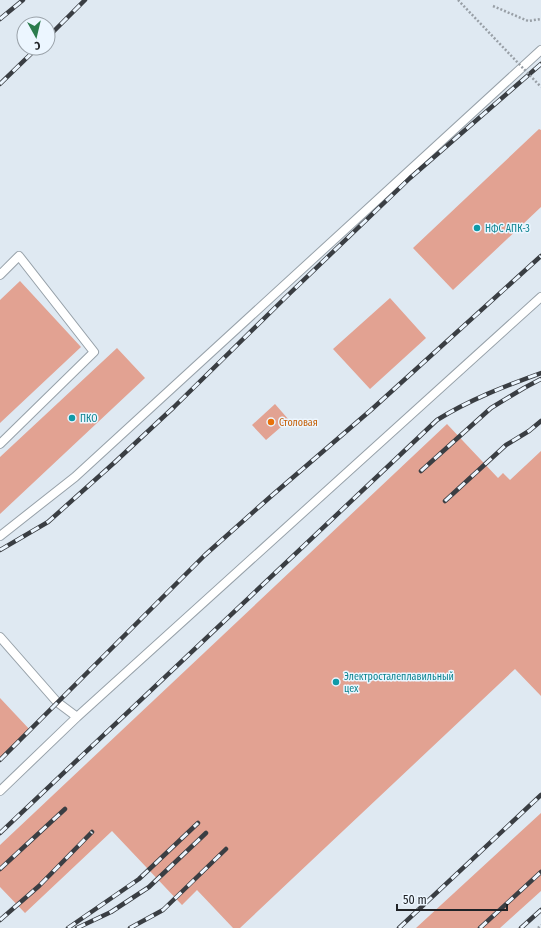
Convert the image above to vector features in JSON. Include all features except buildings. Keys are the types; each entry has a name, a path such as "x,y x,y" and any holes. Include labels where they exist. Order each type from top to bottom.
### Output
{"lane":[{"path":"0,536 75,477 541,50"},
{"path":"0,275 19,256 94,352 0,444"},
{"path":"0,791 77,717 541,297"},
{"path":"0,637 58,702 77,717"}],"path":[{"path":"458,0 541,87"},
{"path":"493,6 528,21 541,19"},
{"path":"538,928 541,925"}],"railway":[{"path":"0,19 23,0"},
{"path":"56,29 85,0"},
{"path":"0,84 29,56"},
{"path":"0,550 48,522 115,462 174,407 410,178 541,64"},
{"path":"0,760 205,555 371,410 541,256"},
{"path":"0,833 437,420 488,394 541,373"},
{"path":"421,471 491,408 541,379"},
{"path":"445,501 506,445 529,431 541,421"},
{"path":"399,928 541,795"},
{"path":"0,869 65,809"},
{"path":"68,928 139,879 198,823"},
{"path":"0,920 39,886 92,832"},
{"path":"77,928 111,912 149,887 206,833"},
{"path":"130,928 163,910 226,849"},
{"path":"480,928 541,872"},
{"path":"521,928 541,910"}],"place":[{"name":"НФС АПК-3","path":"477,228"},
{"name":"ПКО","path":"72,418"},
{"name":"Столовая","path":"271,422"},
{"name":"Электросталеплавильный цех","path":"336,682"}]}
